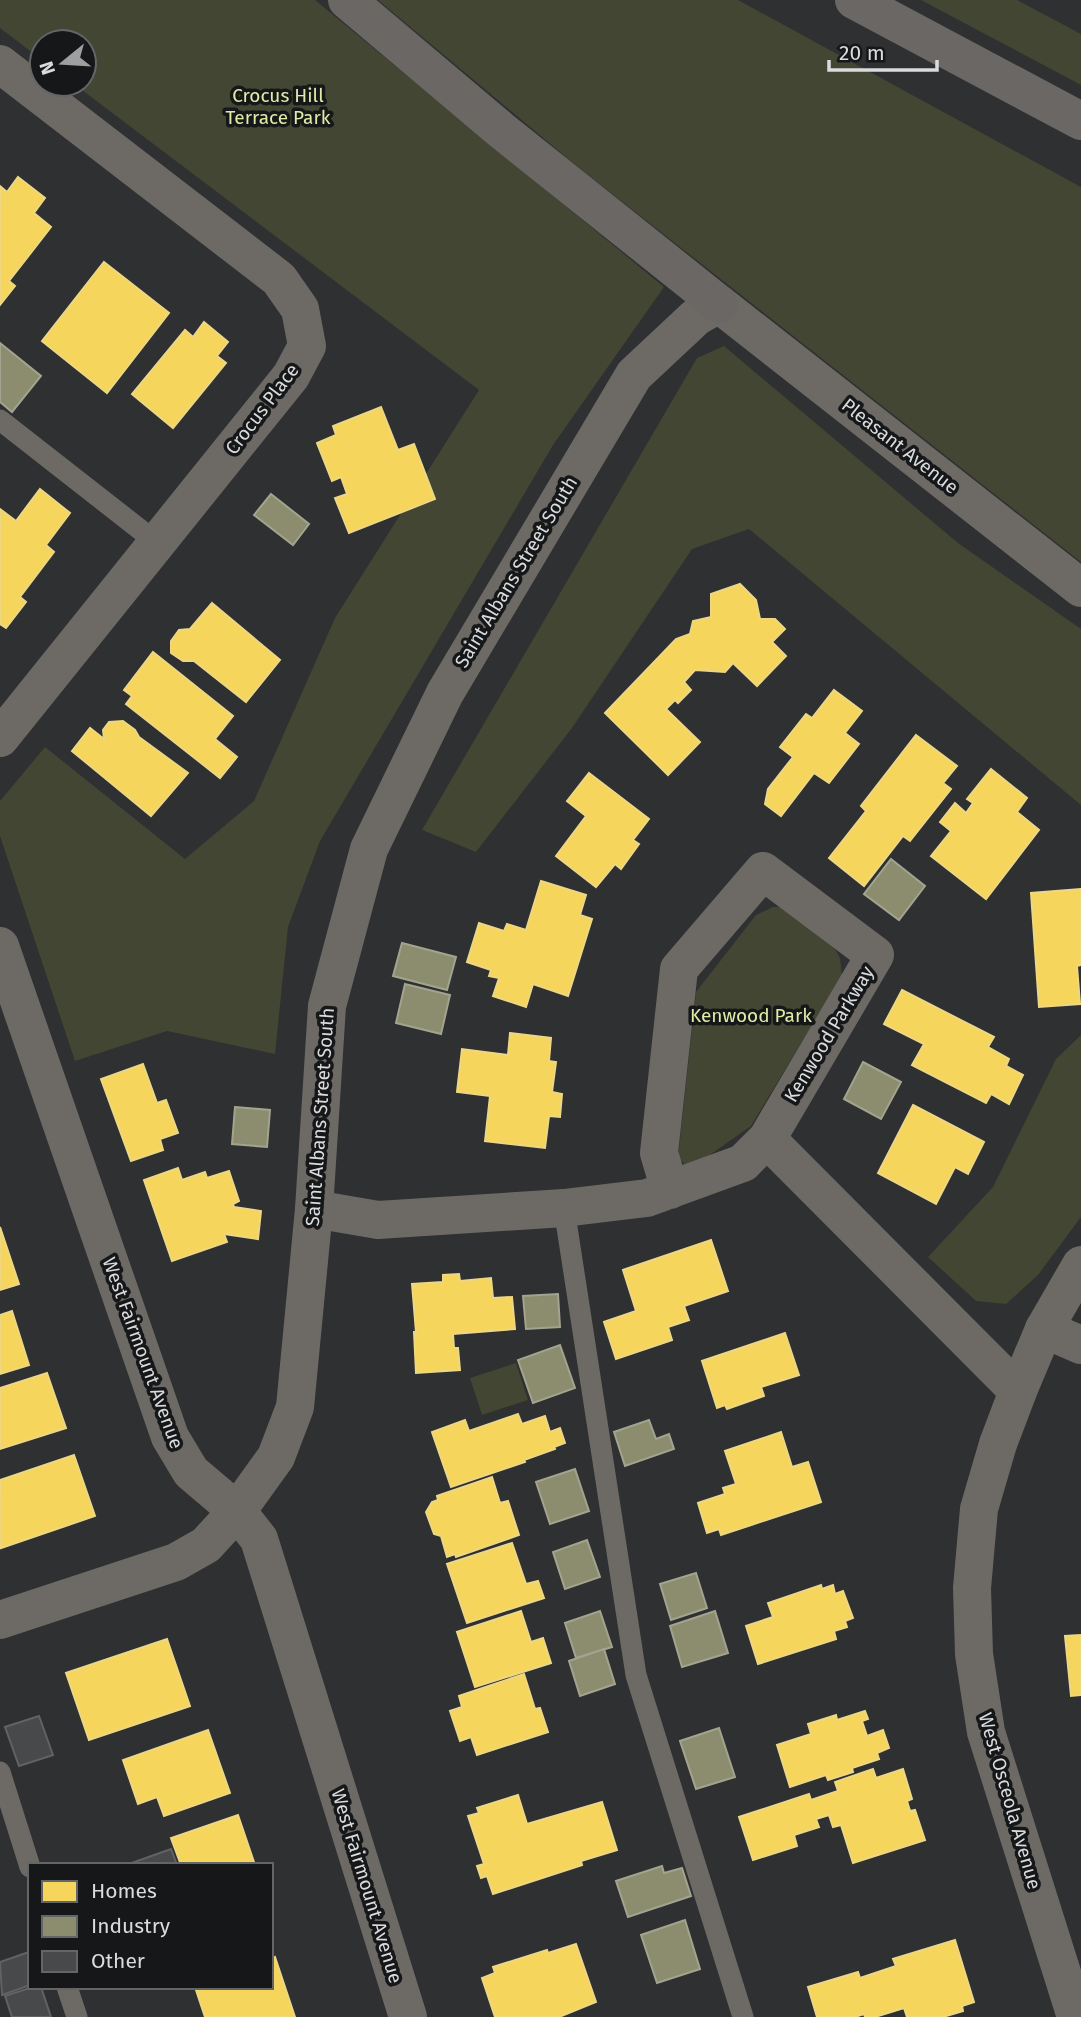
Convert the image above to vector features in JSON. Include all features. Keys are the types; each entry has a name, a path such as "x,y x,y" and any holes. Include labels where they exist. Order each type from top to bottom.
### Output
{"highway":[{"path":"347,0 501,130 719,304"},
{"path":"853,0 1081,121"}],"street":[{"name":"Crocus Place","path":"0,64 279,279 300,309 307,346 291,376 0,738"},
{"name":"Pleasant Avenue","path":"719,304 1081,587"},
{"name":"Saint Albans Street South","path":"0,1620 176,1562 206,1545 237,1511 276,1457 295,1407 314,1209 327,1006 369,849 445,693 634,375 696,317 719,304"},
{"name":"Kenwood Parkway","path":"314,1209 370,1220 564,1208 647,1198 670,1190 743,1163 767,1139 876,956 764,871 679,970 659,1153 670,1190"},
{"name":"West Fairmount Avenue","path":"0,946 170,1437 191,1472 237,1511 259,1539 408,2017"},
{"path":"767,1139 1017,1391"},
{"name":"West Osceola Avenue","path":"1076,2017 986,1732 974,1654 972,1588 979,1509 1017,1391 1044,1329 1081,1265"},
{"path":"1044,1329 1081,1345"}],"lane":[{"path":"0,420 156,542"},
{"path":"564,1208 636,1675 743,2017"},
{"path":"0,1772 29,1863"},
{"path":"68,1989 77,2017"}],"green space":[{"name":"Crocus Hill Terrace Park","path":"0,0 315,0 664,287 553,445 320,841 288,927 275,1054 167,1031 75,1061 0,836 0,801 45,747 185,859 254,801 335,618 479,390 93,98 98,98 98,28 28,28 28,49 0,28"},
{"path":"378,0 738,0 1081,187 1081,562 578,167"},
{"path":"921,0 1017,0 1081,34 1081,85"},
{"path":"724,346 958,543 1081,629 1081,805 749,529 692,549 572,728 476,852 422,830 697,358"},
{"name":"Kenwood Park","path":"773,907 783,907 835,949 840,958 842,976 751,1126 697,1164 685,1165 679,1158 679,1149 696,992 756,915"},
{"path":"1081,1035 1081,1217 1038,1275 1006,1304 976,1301 928,1257 993,1187 1056,1059"},
{"path":"516,1363 528,1400 482,1415 470,1378"}],"building: Homes":[{"path":"18,177 45,198 34,213 51,227 9,281 15,286 0,305 0,186 7,192"},
{"path":"104,262 169,313 107,393 42,341"},
{"path":"204,322 228,342 217,356 226,363 173,428 132,394 185,330 193,337"},
{"path":"381,407 398,450 414,444 435,499 349,533 335,498 347,494 341,477 332,481 317,443 336,435 333,426"},
{"path":"40,489 70,513 46,545 54,552 20,597 26,602 6,628 0,624 0,509 16,521"},
{"path":"740,584 756,600 760,619 775,619 785,629 772,642 786,656 757,686 733,663 725,672 695,670 684,682 691,690 678,703 675,700 666,709 700,742 668,775 605,713 676,639 690,634 693,621 711,617 711,594"},
{"path":"212,603 280,660 246,702 194,661 183,661 171,653 171,641 179,630 190,629"},
{"path":"153,652 233,716 215,739 237,757 220,778 126,704 132,696 124,690"},
{"path":"834,690 862,711 845,733 859,744 829,783 814,773 781,816 765,804 768,789 793,757 780,747 806,714 812,718"},
{"path":"123,721 135,730 139,737 188,773 151,816 72,751 90,728 104,739 103,730 109,722"},
{"path":"916,735 957,766 943,783 951,789 910,841 903,836 864,886 829,858 866,811 861,806"},
{"path":"991,769 1027,798 1017,812 1039,830 986,899 931,856 951,831 940,822 955,803 966,813 973,803 967,799"},
{"path":"589,773 649,819 633,840 639,844 621,869 615,864 596,887 556,856 586,816 567,801"},
{"path":"541,881 586,895 580,915 592,919 568,996 533,984 526,1007 493,996 499,978 489,976 491,970 467,962 479,923 504,931 507,924 526,930"},
{"path":"1081,889 1081,965 1077,966 1080,1004 1039,1007 1031,893"},
{"path":"902,990 994,1037 988,1047 1009,1059 1006,1066 1023,1075 1009,1104 991,1094 986,1103 912,1065 924,1044 884,1024"},
{"path":"510,1033 551,1038 549,1061 556,1062 552,1092 562,1094 560,1117 549,1116 545,1148 485,1141 490,1096 457,1092 462,1049 508,1055"},
{"path":"143,1064 157,1103 166,1100 178,1133 160,1139 163,1150 131,1161 101,1079"},
{"path":"913,1105 984,1142 968,1174 955,1167 936,1204 878,1173"},
{"path":"178,1168 182,1180 205,1172 207,1178 229,1171 239,1201 233,1204 234,1207 261,1211 258,1239 224,1234 227,1242 172,1261 144,1180"},
{"path":"0,1227 19,1284 0,1290"},
{"path":"711,1240 728,1291 684,1306 689,1320 668,1327 672,1340 616,1359 604,1322 636,1311 623,1270"},
{"path":"459,1274 460,1281 491,1278 493,1298 512,1297 515,1329 453,1334 454,1348 458,1348 460,1370 416,1373 412,1284 443,1282 443,1275"},
{"path":"12,1311 29,1365 0,1374 0,1315"},
{"path":"785,1333 799,1375 761,1387 764,1396 727,1409 725,1405 717,1408 702,1361"},
{"path":"47,1373 66,1428 0,1449 0,1388"},
{"path":"518,1414 522,1424 545,1416 550,1432 560,1428 565,1443 524,1460 525,1462 451,1487 432,1432 465,1420 469,1431"},
{"path":"781,1432 792,1467 808,1462 821,1502 721,1535 719,1529 707,1533 698,1503 725,1494 723,1488 736,1484 725,1451"},
{"path":"74,1455 95,1516 1,1548 0,1480"},
{"path":"492,1477 500,1503 508,1501 519,1535 456,1557 455,1554 447,1557 441,1536 434,1534 426,1512 432,1502 438,1500 437,1496"},
{"path":"512,1543 526,1584 538,1581 544,1598 467,1623 447,1564"},
{"path":"821,1585 822,1589 833,1585 835,1594 843,1591 853,1618 845,1621 847,1627 834,1631 836,1639 758,1664 746,1626 773,1617 768,1603"},
{"path":"521,1611 531,1642 543,1638 551,1663 475,1687 457,1632"},
{"path":"1081,1635 1081,1695 1071,1696 1065,1636"},
{"path":"167,1639 190,1706 89,1740 66,1673"},
{"path":"524,1674 535,1709 540,1708 548,1732 477,1755 471,1737 460,1741 450,1711 462,1707 459,1696"},
{"path":"865,1711 868,1719 862,1721 867,1736 883,1730 889,1748 877,1753 879,1759 852,1768 853,1772 828,1780 826,1775 790,1787 777,1745 811,1734 808,1724 836,1715 837,1720"},
{"path":"208,1730 230,1793 164,1816 157,1797 138,1804 123,1760"},
{"path":"873,1769 876,1778 903,1769 912,1799 907,1801 910,1811 915,1810 925,1840 853,1863 841,1825 833,1827 829,1815 816,1819 819,1827 794,1835 797,1846 753,1860 739,1817 809,1794 811,1800 838,1791 835,1782"},
{"path":"518,1795 527,1824 602,1802 617,1850 581,1861 582,1865 493,1894 487,1876 481,1878 477,1866 484,1864 468,1816 479,1813 477,1808"},
{"path":"238,1815 254,1862 180,1863 171,1838"},
{"path":"955,1940 974,2002 962,2006 963,2011 943,2017 907,2017 904,2008 875,2017 865,2017 864,2014 855,2017 817,2017 808,1987 858,1972 860,1978 896,1966 893,1959"},
{"path":"576,1944 596,2002 559,2017 495,2017 482,1978 495,1973 493,1967"},
{"path":"275,1957 295,2017 205,2017 196,1989 273,1989"}],"building: Industry":[{"path":"0,343 41,376 12,412 0,402"},
{"path":"271,494 309,524 293,545 254,515"},
{"path":"891,859 925,886 899,920 864,894"},
{"path":"402,943 456,957 447,990 393,976"},
{"path":"405,984 450,995 441,1034 396,1023"},
{"path":"863,1062 901,1082 881,1119 844,1099"},
{"path":"235,1107 270,1110 267,1147 232,1144"},
{"path":"558,1294 560,1327 526,1329 523,1296"},
{"path":"560,1345 575,1388 533,1403 518,1360"},
{"path":"649,1420 656,1439 669,1434 674,1449 625,1466 614,1432"},
{"path":"575,1469 589,1511 550,1524 536,1482"},
{"path":"587,1540 600,1577 565,1589 553,1552"},
{"path":"696,1573 707,1608 671,1620 660,1584"},
{"path":"600,1611 612,1647 576,1658 565,1623"},
{"path":"715,1611 728,1653 682,1667 670,1626"},
{"path":"604,1649 615,1684 580,1696 569,1661"},
{"path":"719,1728 735,1777 696,1789 680,1741"},
{"path":"662,1866 664,1873 682,1868 691,1896 628,1917 616,1881"},
{"path":"685,1920 700,1969 657,1983 641,1935"}],"building: Other":[{"path":"39,1716 53,1755 19,1766 5,1727"},
{"path":"171,1849 176,1863 132,1863"},
{"path":"28,1952 28,1986 2,1995 0,1962"},
{"path":"28,1989 42,1989 51,2017 12,2017 5,1996"}]}
